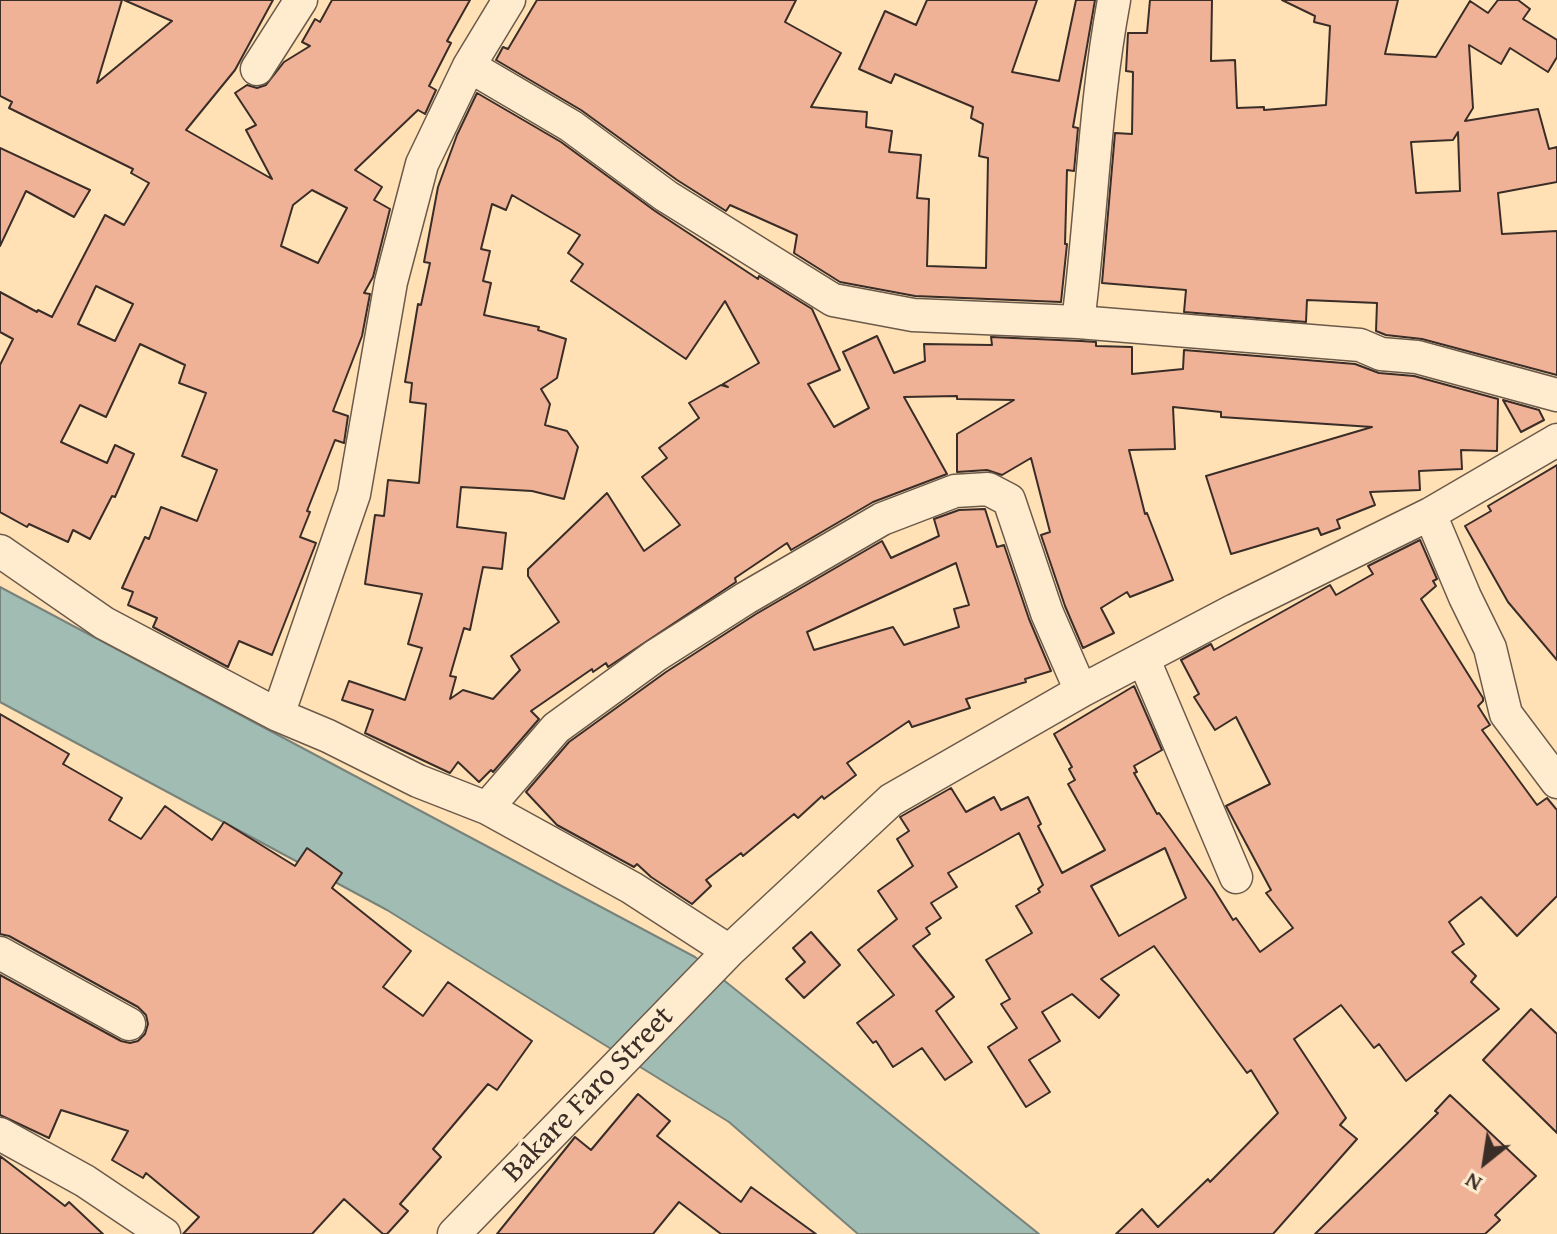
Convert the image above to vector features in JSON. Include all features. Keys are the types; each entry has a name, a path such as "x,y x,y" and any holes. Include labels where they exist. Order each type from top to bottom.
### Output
{"street":[{"path":"257,69 301,0"},
{"path":"1078,322 1086,259 1097,107 1114,0"},
{"path":"278,715 354,494 391,282 422,164 502,2"},
{"path":"469,66 571,126 666,196 833,300 913,315 1078,322 1360,345 1381,354 1417,357 1557,395"},
{"name":"Bakare Faro Street","path":"454,1234 727,954 891,800 1081,691 1235,610 1430,514 1557,440"},
{"path":"487,808 556,728 655,656 746,598 882,519 955,491 988,489 1009,500 1047,613 1081,691"},
{"path":"1430,514 1490,648 1506,714 1557,782"},
{"path":"0,551 104,623 278,715 418,781 487,808 632,888 727,954"},
{"path":"1144,660 1236,877"},
{"path":"0,953 129,1024"},
{"path":"0,1134 85,1181 164,1234"}],"water":[{"path":"0,587 695,957 1039,1234 858,1234 729,1122 387,910 0,702"}],"building":[{"path":"0,0 122,0 97,83 172,21 124,0 273,0 235,70 186,130 272,179 246,130 256,125 235,93 247,85 257,88 266,85 284,62 310,46 302,42 315,19 320,22 332,0 470,0 447,41 451,43 429,86 436,90 425,114 418,110 355,170 382,187 374,200 390,209 373,277 364,293 370,294 362,336 333,411 348,416 344,443 335,440 307,511 310,512 300,537 316,543 272,655 239,641 228,667 153,627 157,618 128,605 133,592 122,588 145,537 149,539 161,507 197,521 217,470 182,456 206,393 179,383 185,365 140,344 106,417 80,405 61,442 107,463 115,445 134,454 115,497 112,496 90,539 73,530 68,542 29,524 27,527 0,512 0,365 13,339 0,332 0,292 52,317 105,215 124,225 149,183 131,173 133,169 9,108 12,102 0,96","holes":["312,190 347,208 318,263 281,246 293,205","96,286 133,304 115,341 78,324"]},
{"path":"537,0 796,0 785,22 841,53 811,107 867,112 866,127 892,131 889,152 921,155 917,198 929,199 927,266 986,268 988,158 979,156 983,124 971,118 973,107 895,74 891,83 859,69 885,11 916,25 927,0 1037,0 1012,72 1059,81 1076,0 1095,0 1073,127 1078,128 1074,171 1067,170 1067,244 1061,302 915,296 840,282 794,253 797,235 730,205 726,211 677,180 581,110 496,60 503,47 508,49"},
{"path":"1150,0 1212,0 1211,61 1235,60 1237,108 1264,107 1264,110 1326,105 1330,26 1314,22 1315,16 1282,0 1398,0 1385,54 1436,57 1470,1 1488,13 1498,0 1518,0 1530,9 1523,19 1557,40 1557,57 1548,72 1510,48 1501,64 1469,45 1473,108 1465,121 1538,109 1549,149 1557,147 1557,182 1498,193 1502,234 1557,231 1557,375 1422,339 1376,331 1377,303 1307,300 1306,322 1184,312 1186,290 1102,283 1115,133 1132,134 1133,72 1126,71 1128,33 1147,33","holes":["1458,132 1460,191 1416,193 1411,142 1453,140"]},
{"path":"477,93 561,142 655,211 758,279 759,276 812,309 840,370 808,384 834,427 869,408 843,352 877,336 894,373 925,361 924,344 992,345 991,337 1096,342 1096,346 1132,347 1132,374 1183,369 1184,350 1355,364 1379,373 1414,376 1498,399 1497,451 1461,450 1462,469 1419,471 1420,490 1370,492 1375,505 1337,520 1340,528 1321,535 1318,528 1231,554 1206,476 1372,427 1221,417 1221,412 1173,407 1175,449 1129,450 1145,514 1173,580 1130,597 1127,592 1101,608 1114,633 1083,648 1041,535 1050,532 1031,458 1002,475 987,470 957,472 957,434 1014,400 957,399 957,396 904,397 947,474 873,502 791,550 787,543 735,578 736,582 608,667 606,663 593,672 592,669 531,711 539,719 493,772 491,770 479,782 458,762 450,773 365,733 373,710 342,700 349,681 405,700 422,648 408,644 422,594 365,584 375,515 384,516 388,480 419,483 426,404 410,402 412,383 405,382 418,304 421,305 430,263 424,262 438,187","holes":["512,195 580,235 568,253 583,264 571,281 686,359 725,301 759,363 723,384 728,387 721,385 689,403 699,418 659,448 667,458 642,477 680,525 644,551 607,493 528,569 528,576 559,622 511,656 520,670 493,699 463,690 450,699 456,677 450,676 464,628 470,630 483,567 502,569 506,533 457,527 461,487 532,491 564,499 578,447 567,431 545,425 550,404 541,389 557,378 566,339 538,330 539,327 484,315 491,283 483,281 490,251 481,249 492,204 506,210"]},
{"path":"0,148 90,190 74,217 26,191 0,246"},
{"path":"1503,400 1539,410 1544,420 1521,432"},
{"path":"1557,465 1557,660 1508,602 1465,526 1491,511 1488,506"},
{"path":"985,509 997,547 1004,545 1029,619 1051,671 1025,679 1026,682 966,699 970,708 912,727 909,721 847,763 856,775 824,799 822,796 798,818 794,814 743,856 741,853 706,880 711,886 692,904 637,864 634,867 557,825 526,792 569,742 666,672 756,614 882,541 891,558 939,536 934,519 959,510","holes":["956,563 969,605 954,609 959,627 904,645 893,627 814,650 807,632"]},
{"path":"1420,540 1437,579 1433,581 1436,586 1421,599 1483,698 1478,706 1490,725 1482,730 1537,805 1547,798 1557,810 1557,896 1517,936 1481,897 1449,922 1464,944 1452,952 1476,976 1471,982 1499,1009 1406,1081 1379,1044 1374,1048 1341,1005 1294,1039 1346,1118 1340,1125 1357,1139 1273,1234 1116,1234 1142,1209 1158,1227 1208,1179 1210,1182 1278,1113 1251,1070 1247,1073 1154,946 1101,979 1119,995 1099,1018 1072,994 1042,1012 1060,1041 1029,1060 1050,1092 1026,1107 988,1047 1017,1028 1001,1004 1010,999 986,960 1032,933 1016,906 1040,892 1038,889 1043,885 1019,833 948,873 957,887 931,903 941,918 926,928 930,934 913,946 954,997 936,1011 972,1062 945,1080 922,1048 893,1067 876,1041 873,1043 857,1023 894,995 858,950 897,919 878,891 913,866 897,839 909,831 900,817 951,788 966,812 994,797 1001,810 1028,797 1041,824 1038,826 1062,873 1105,850 1068,784 1075,780 1069,769 1072,767 1054,734 1134,686 1162,750 1134,766 1137,772 1134,773 1157,814 1233,920 1236,918 1260,952 1293,928 1266,893 1271,890 1226,806 1270,784 1236,717 1215,730 1194,697 1199,694 1181,660 1211,644 1214,650 1330,585 1336,595 1373,574 1368,566","holes":["1165,848 1186,898 1119,936 1091,886"]},
{"path":"0,714 69,754 63,764 122,798 109,820 141,839 165,806 212,840 224,822 295,866 307,848 342,873 332,888 411,951 383,987 423,1016 448,982 532,1041 497,1090 488,1084 433,1149 441,1157 400,1204 408,1211 387,1234 383,1234 344,1199 312,1234 183,1234 199,1217 146,1173 143,1178 112,1160 128,1131 61,1110 49,1138 0,1115 0,975 121,1041 138,1041 145,1034 148,1024 146,1015 138,1007 9,936 0,934"},
{"path":"811,932 840,965 804,998 786,979 805,962 793,948"},
{"path":"1531,1009 1557,1034 1557,1133 1483,1060"},
{"path":"638,1094 670,1121 657,1136 741,1202 751,1187 816,1234 721,1234 679,1202 653,1234 497,1234 575,1137 591,1150"},
{"path":"1450,1095 1536,1176 1495,1215 1500,1220 1485,1234 1315,1234 1438,1113 1435,1111"},
{"path":"0,1156 65,1206 69,1202 103,1234 0,1234"}]}
